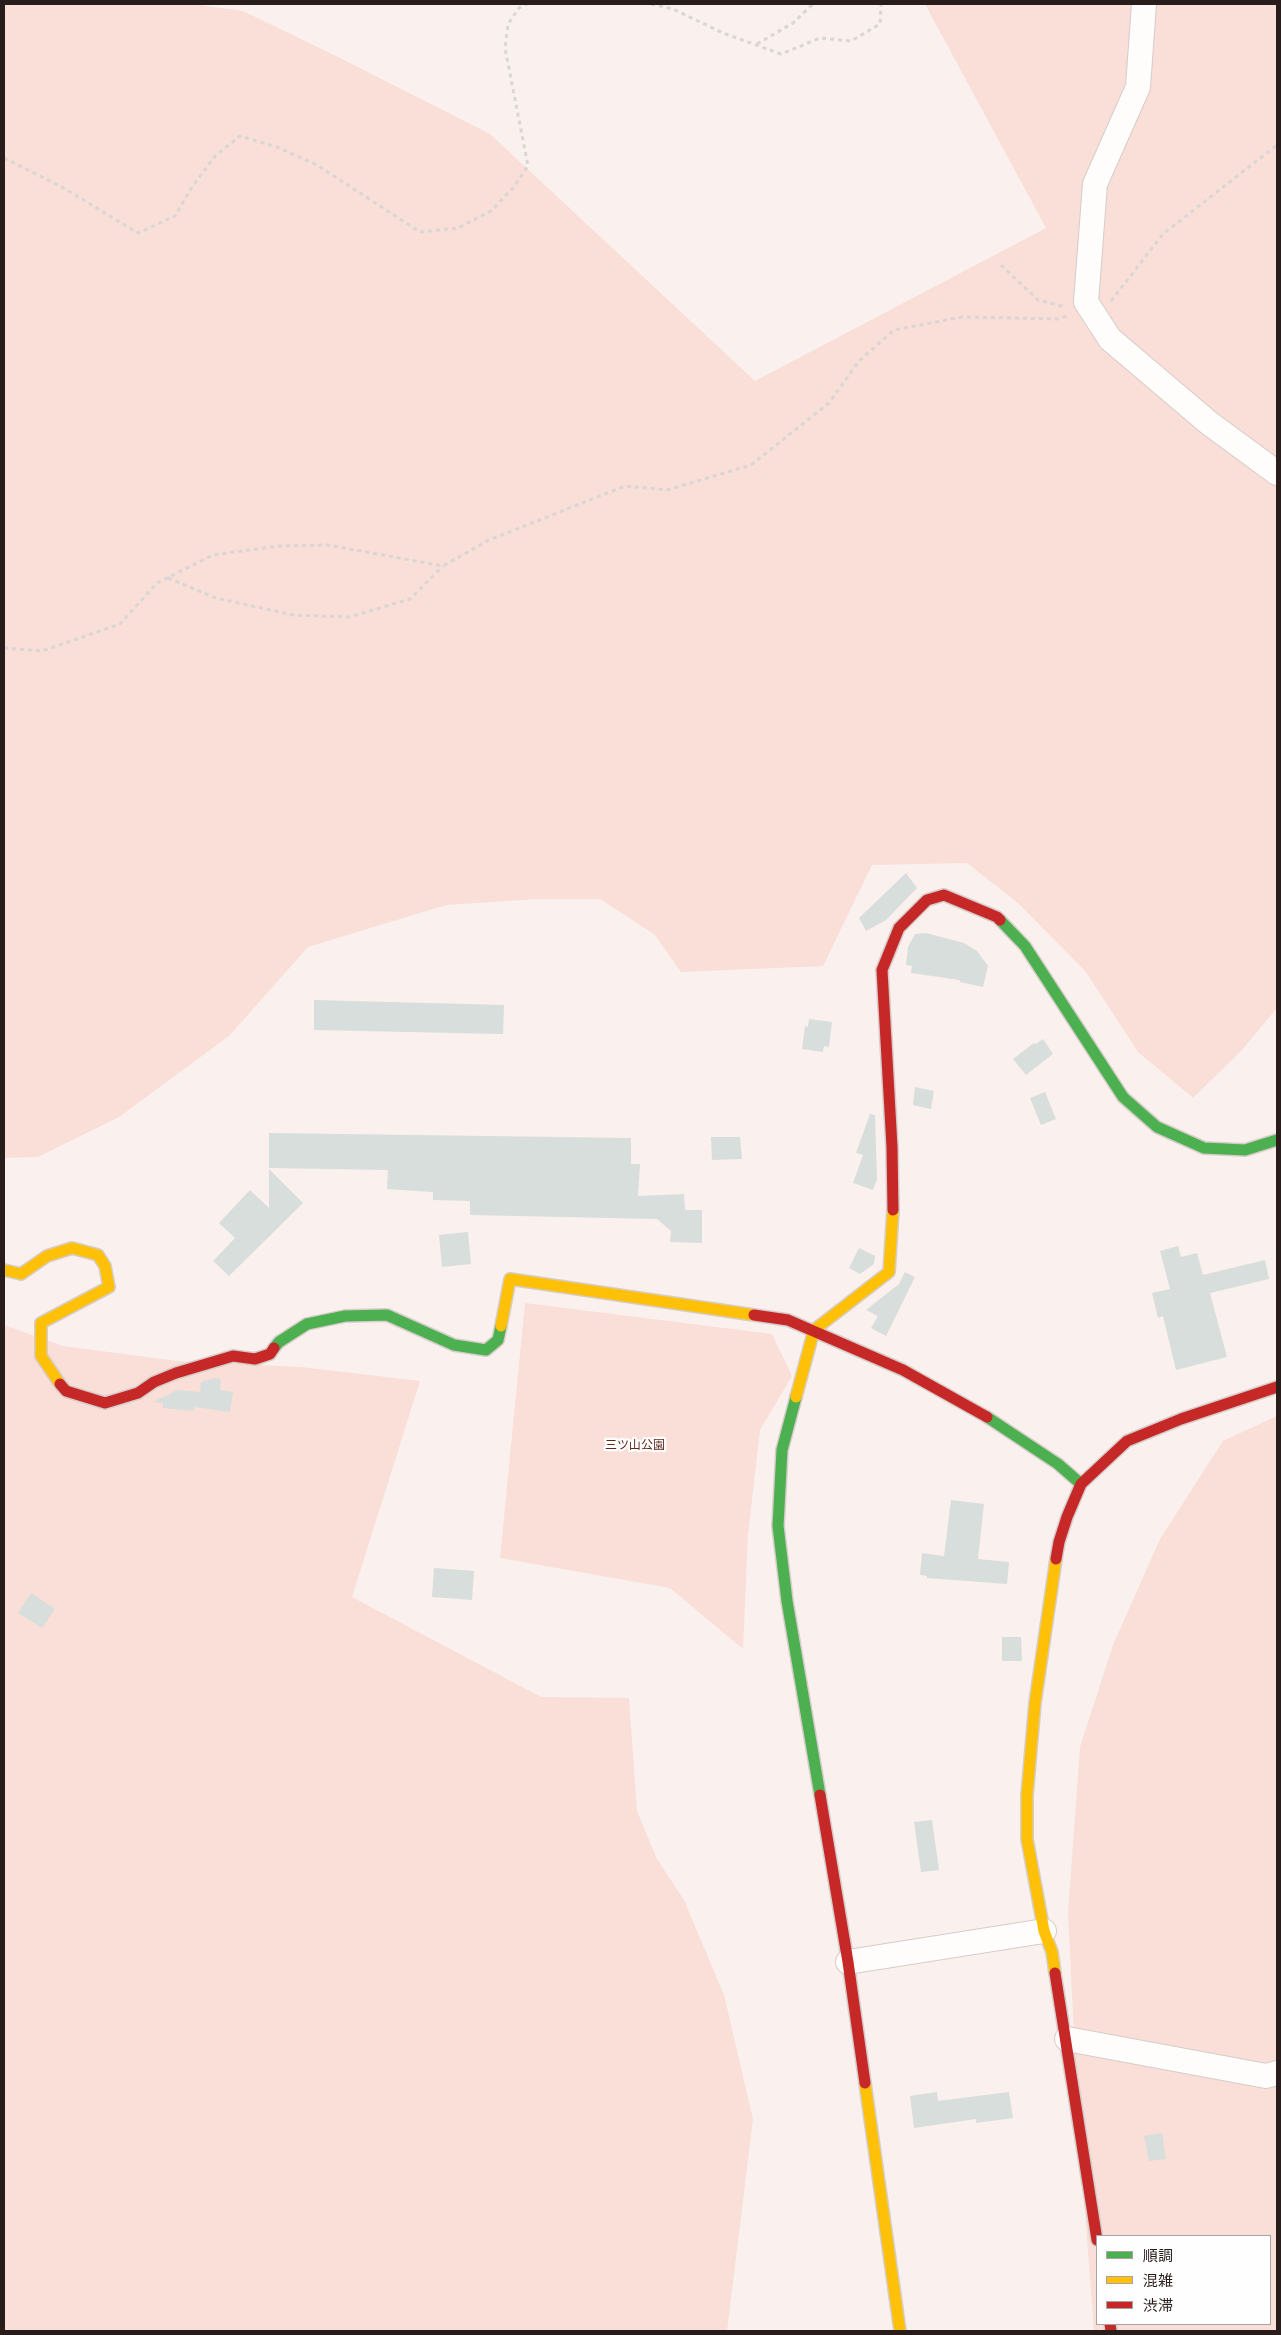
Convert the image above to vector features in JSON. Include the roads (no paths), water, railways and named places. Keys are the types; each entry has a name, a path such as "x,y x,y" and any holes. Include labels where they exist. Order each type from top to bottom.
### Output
{"street":[{"path":"1144,4 1138,86 1095,184 1086,302 1095,310 1110,339 1209,423 1277,473"},
{"path":"900,2331 848,1962 787,1601 778,1526 782,1450 814,1330 889,1272 893,1232 892,1148 882,970 899,928 927,900 944,895 997,918 1025,946 1123,1097 1157,1127 1204,1148 1245,1150 1277,1140"},
{"path":"4,1270 21,1274 47,1256 72,1248 98,1255 105,1266 110,1287 41,1323 41,1356 53,1376 66,1391 105,1402 138,1393 154,1382 176,1373 233,1356 255,1359 270,1354 279,1342 307,1324 345,1316 387,1315 454,1345 486,1350 498,1340 510,1279 788,1320 903,1370 982,1413 1058,1464 1080,1484"},
{"path":"1096,2235 1052,1952 1044,1931 1027,1839 1027,1795 1035,1703 1059,1542 1080,1484 1127,1441 1181,1419 1277,1387"},
{"path":"848,1962 1044,1931"},
{"path":"1067,2039 1266,2076 1277,2073"}],"park label":[{"name":"三ツ山公園","path":"635,1446"}]}
